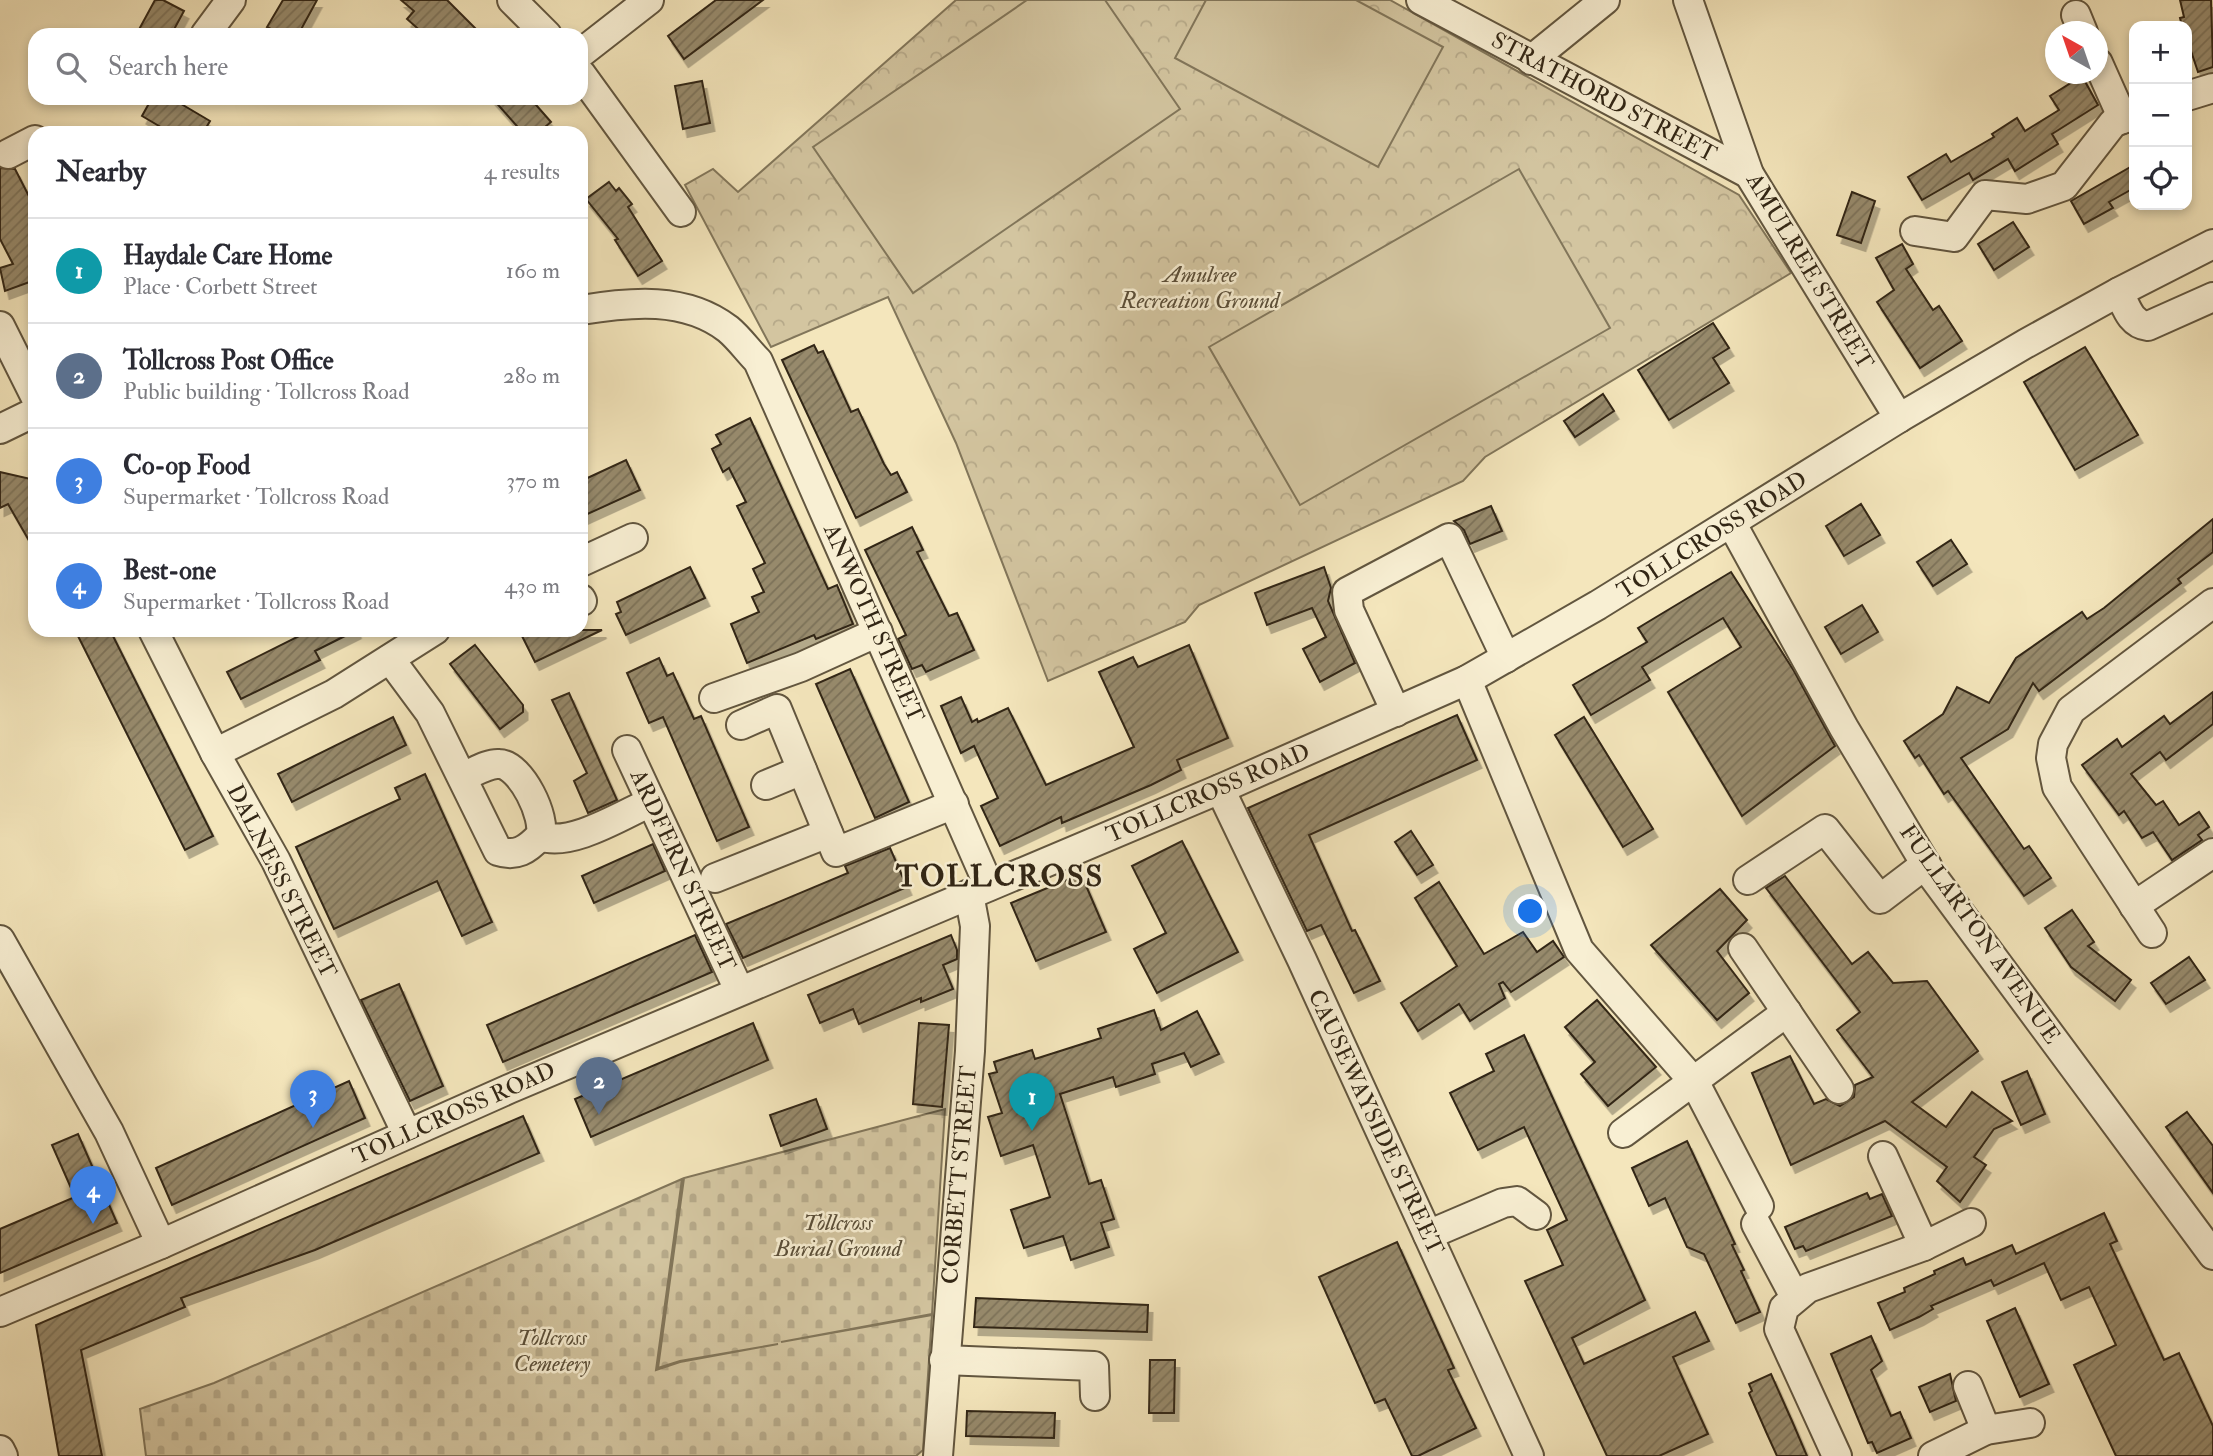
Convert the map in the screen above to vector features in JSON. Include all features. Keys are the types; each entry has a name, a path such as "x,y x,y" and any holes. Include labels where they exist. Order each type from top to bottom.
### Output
{"street":[{"path":"210,28 231,0"},
{"path":"512,0 540,28"},
{"path":"588,48 649,0"},
{"name":"STRATHORD STREET","path":"1421,0 1749,174"},
{"path":"1531,60 1605,0"},
{"name":"AMULREE STREET","path":"1688,0 1749,174 1899,418"},
{"path":"1915,231 1955,249 1985,195 2027,199 2064,186 2113,122 2129,116 2108,80"},
{"path":"588,84 681,212"},
{"path":"2192,94 2213,88"},
{"path":"8,154 28,144"},
{"name":"TOLLCROSS ROAD","path":"0,1312 739,990 1220,789 1467,680 1732,524 1899,418 2119,292 2213,244"},
{"path":"2119,292 2133,320 2139,325 2148,326 2213,297"},
{"name":"ANWOTH STREET","path":"588,309 638,301 688,309 727,329 758,361 954,804 979,890"},
{"path":"0,326 28,382"},
{"path":"0,429 28,415"},
{"name":"FULLARTON AVENUE","path":"1732,524 1844,728 1926,864 2213,1255"},
{"path":"588,559 633,538"},
{"path":"1396,712 1349,610 1347,592 1449,538 1506,659"},
{"path":"2152,933 2057,787 2052,766 2053,744 2071,710 2213,603"},
{"path":"714,698 801,667 878,632"},
{"name":"DALNESS STREET","path":"157,637 215,753 276,861 407,1134"},
{"path":"215,753 334,694 424,637"},
{"path":"390,659 430,713 498,851 507,854 520,853 540,836 542,825 525,783 513,768 498,764 462,777"},
{"path":"1467,680 1579,950 1695,1083 1795,1297"},
{"path":"741,725 777,709 836,852 954,804"},
{"name":"ARDFERN STREET","path":"627,750 739,990"},
{"path":"766,785 802,770"},
{"name":"CAUSEWAYSIDE STREET","path":"1220,789 1428,1235 1525,1455"},
{"path":"540,836 553,841 568,838 651,802"},
{"path":"1748,880 1825,829 1880,899 1926,864"},
{"path":"715,878 828,833"},
{"path":"2134,906 2213,853"},
{"name":"CORBETT STREET","path":"938,1456 943,1360 970,1051 979,890"},
{"path":"0,940 108,1132 161,1244"},
{"path":"1743,948 1839,1089"},
{"path":"1623,1133 1695,1083 1712,1067 1787,1013"},
{"path":"1883,1156 1924,1246"},
{"path":"1428,1235 1503,1203 1517,1201 1536,1215"},
{"path":"1837,1456 1779,1329 1784,1308 1808,1288 1924,1246 1972,1223"},
{"path":"943,1360 1094,1366 1095,1395"},
{"path":"1968,1386 1986,1430"},
{"path":"1933,1456 1986,1430 2030,1423"},
{"path":"0,1450 3,1456"}],"green space":[{"name":"Amulree Recreation Ground","path":"956,0 1390,0 1739,195 1791,273 1485,457 1463,481 1199,605 1185,622 1048,681 956,443 888,297 771,347 685,185 713,169 738,192"},
{"path":"1027,0 1105,0 1180,109 913,293 813,147"},
{"path":"1206,0 1356,0 1443,47 1378,167 1175,58"},
{"path":"1519,169 1610,328 1300,505 1209,347"},
{"name":"Tollcross Cemetery","path":"945,1109 932,1314 781,1342 932,1315 923,1450 916,1456 146,1456 140,1409 214,1383 682,1179 656,1370 680,1362 778,1344 680,1361 658,1368 684,1178"}],"building":[{"path":"155,0 163,0 184,11 175,28 140,28"},
{"path":"283,0 317,0 302,28 267,27"},
{"path":"401,0 447,0 475,28 417,28 407,19 414,11"},
{"path":"716,0 763,0 684,59 668,36"},
{"path":"2180,0 2211,0 2213,67 2198,72 2192,54 2192,21 2181,21 2180,18 2184,17"},
{"path":"702,81 710,123 683,129 675,86"},
{"path":"2069,84 2086,84 2098,105 2052,134 2058,144 2015,171 2008,159 1973,180 1969,173 1922,200 1908,177 1946,154 1951,162 1994,137 1992,134 2017,118 2025,131 2059,110 2050,96"},
{"path":"148,105 183,105 210,121 207,126 159,126 142,116"},
{"path":"498,105 536,105 551,122 546,126 517,126"},
{"path":"0,168 15,169 28,194 28,283 5,291 0,268 13,264 0,239"},
{"path":"2129,168 2129,191 2109,202 2113,208 2084,224 2071,201"},
{"path":"609,182 616,191 619,188 632,204 628,207 662,261 638,276 615,240 618,239 588,202 588,198"},
{"path":"1852,192 1875,201 1861,243 1837,235"},
{"path":"2013,222 2029,247 1994,270 1978,244"},
{"path":"1902,244 1913,264 1906,269 1933,310 1939,306 1962,341 1920,368 1877,302 1894,290 1876,258"},
{"path":"1713,323 1729,348 1713,358 1729,383 1669,420 1638,370"},
{"path":"814,345 818,353 823,351 851,412 858,409 884,464 891,475 897,472 907,492 856,518 782,360"},
{"path":"2085,347 2138,435 2075,470 2024,382"},
{"path":"1603,394 1614,411 1575,437 1564,421"},
{"path":"750,418 828,589 837,585 853,624 816,639 814,635 747,663 731,624 759,612 752,597 764,592 753,569 765,563 737,506 746,502 729,468 723,472 712,449 721,444 716,435"},
{"path":"626,460 640,490 588,514 588,478"},
{"path":"0,472 28,478 28,539 8,504 0,508"},
{"path":"1861,504 1880,535 1844,556 1826,526"},
{"path":"1491,506 1502,531 1470,544 1464,530 1454,521"},
{"path":"2213,519 2213,552 2178,579 2181,583 2039,691 2033,683 2008,729 1961,758 2024,849 2029,846 2051,878 2024,896 1948,791 1944,794 1919,755 1915,758 1904,741 1943,714 1957,687 1989,703 2016,658 2082,612 2087,619 2104,608"},
{"path":"912,527 923,550 917,552 949,616 957,613 974,650 926,672 922,665 912,669 898,639 906,635 865,550"},
{"path":"1951,540 1967,564 1933,586 1917,562"},
{"path":"690,567 705,598 626,635 616,614 621,612 617,602"},
{"path":"1324,567 1331,588 1328,601 1355,663 1320,682 1303,649 1326,637 1312,608 1267,625 1255,593"},
{"path":"1731,572 1794,671 1835,746 1742,816 1668,692 1741,647 1723,618 1642,667 1650,680 1591,715 1573,685 1647,642 1638,628"},
{"path":"1862,605 1878,632 1841,654 1825,627"},
{"path":"588,630 602,630 588,637"},
{"path":"78,637 114,637 213,836 185,850"},
{"path":"297,637 343,637 315,651 320,660 241,699 227,672"},
{"path":"522,637 587,637 535,662"},
{"path":"475,645 523,705 523,712 500,729 450,664"},
{"path":"1189,645 1228,738 1177,760 1181,770 1151,785 1062,823 1061,817 1000,846 981,806 998,798 974,746 961,753 941,706 961,697 972,722 977,719 978,722 1008,708 1046,785 1134,747 1099,672 1133,657 1138,667"},
{"path":"659,658 667,676 673,673 694,719 701,716 749,827 717,841 663,717 649,723 627,673"},
{"path":"850,669 909,802 875,818 816,684"},
{"path":"2213,692 2213,724 2166,760 2160,752 2131,774 2156,805 2163,801 2179,825 2199,812 2209,827 2198,835 2202,840 2172,860 2153,832 2142,838 2124,811 2119,815 2082,765 2117,739 2122,747 2164,716 2170,724"},
{"path":"569,693 617,800 588,813 574,781 587,773 552,700"},
{"path":"1457,715 1477,760 1309,835 1352,931 1355,930 1380,981 1354,993 1321,925 1307,931 1248,808"},
{"path":"393,717 406,745 292,802 278,774"},
{"path":"1584,717 1653,829 1623,847 1555,735"},
{"path":"425,774 492,922 462,936 437,881 334,929 296,847 400,799 395,788"},
{"path":"1411,831 1433,865 1417,875 1395,842"},
{"path":"1182,841 1238,952 1157,993 1134,949 1166,933 1132,866"},
{"path":"653,844 665,871 594,903 582,876"},
{"path":"890,848 907,887 743,958 726,924 848,873 845,866"},
{"path":"1081,874 1106,932 1036,961 1011,903"},
{"path":"1785,876 1852,964 1868,952 1893,983 1927,981 1978,1051 1912,1102 1946,1127 1972,1092 2012,1121 1994,1129 1974,1157 1986,1165 1960,1202 1937,1181 1947,1167 1885,1121 1791,1165 1752,1073 1790,1056 1814,1104 1826,1099 1840,1106 1854,1097 1855,1085 1873,1077 1837,1030 1860,1012 1766,888"},
{"path":"1439,882 1484,954 1523,932 1537,952 1553,941 1564,957 1511,992 1503,982 1499,984 1505,998 1470,1021 1459,1004 1418,1031 1401,1003 1457,966 1415,898"},
{"path":"1720,889 1747,920 1717,951 1749,993 1717,1020 1651,945"},
{"path":"2072,910 2094,942 2088,946 2131,980 2115,1001 2071,967 2045,928"},
{"path":"695,935 712,972 503,1062 487,1025"},
{"path":"951,935 957,950 957,959 943,965 953,989 921,1002 921,998 859,1024 853,1009 820,1023 808,995"},
{"path":"2189,957 2205,980 2166,1004 2151,983"},
{"path":"399,984 443,1086 410,1101 361,1000"},
{"path":"1597,1000 1656,1067 1608,1106 1581,1074 1595,1062 1565,1027"},
{"path":"1154,1010 1161,1030 1197,1011 1219,1054 1191,1067 1184,1053 1152,1064 1155,1074 1116,1087 1113,1077 1060,1094 1089,1184 1101,1180 1114,1219 1101,1223 1109,1247 1071,1260 1063,1236 1024,1248 1011,1210 1050,1197 1033,1145 1001,1156 988,1117 1002,1113 989,1074 997,1072 994,1062 1032,1050 1035,1059 1101,1038 1098,1029"},
{"path":"753,1023 768,1060 591,1137 575,1099"},
{"path":"919,1023 949,1025 942,1107 913,1104"},
{"path":"1524,1035 1645,1300 1572,1338 1584,1364 1695,1312 1709,1341 1673,1357 1708,1434 1659,1456 1607,1456 1525,1281 1563,1265 1547,1230 1567,1220 1524,1127 1478,1150 1450,1093 1494,1071 1486,1054"},
{"path":"2027,1071 2045,1114 2021,1125 2002,1082"},
{"path":"349,1081 365,1118 172,1205 156,1168"},
{"path":"816,1099 827,1129 781,1146 770,1115"},
{"path":"2187,1112 2213,1146 2213,1193 2166,1127"},
{"path":"523,1116 539,1153 315,1250 181,1298 185,1307 81,1350 102,1456 59,1456 36,1325"},
{"path":"78,1134 117,1223 0,1273 0,1229 75,1197 52,1145"},
{"path":"1687,1141 1735,1244 1732,1245 1744,1270 1741,1271 1760,1312 1736,1323 1704,1254 1687,1247 1665,1198 1649,1206 1632,1168"},
{"path":"1867,1193 1870,1199 1882,1194 1892,1216 1806,1251 1803,1246 1795,1249 1785,1227"},
{"path":"2104,1213 2117,1241 2110,1244 2164,1360 2179,1353 2213,1426 2213,1456 2116,1456 2074,1365 2116,1345 2089,1287 2061,1300 2044,1263 1994,1286 1991,1280 1931,1306 1933,1309 1890,1330 1878,1303 1905,1292 1904,1288 1963,1258 1966,1265 2012,1245 2016,1254"},
{"path":"1397,1242 1454,1368 1448,1370 1476,1428 1418,1456 1412,1456 1385,1399 1375,1403 1319,1277"},
{"path":"976,1298 1148,1305 1147,1332 974,1327"},
{"path":"2015,1308 2049,1384 2020,1397 1987,1321"},
{"path":"1871,1336 1882,1361 1871,1370 1891,1416 1900,1412 1911,1438 1877,1453 1872,1442 1868,1443 1831,1354"},
{"path":"1150,1360 1175,1360 1174,1413 1149,1413"},
{"path":"1771,1374 1807,1456 1777,1456 1749,1393 1752,1391 1749,1384"},
{"path":"1950,1374 1956,1401 1930,1412 1919,1387"},
{"path":"967,1411 1055,1413 1054,1438 966,1436"}],"place":[{"name":"Tollcross Post Office","path":"599,1115"},
{"name":"Co-op Food","path":"313,1128"},
{"name":"Haydale Care Home","path":"1032,1131"},
{"name":"Best-one","path":"93,1224"}],"district":[{"name":"TOLLCROSS","path":"1000,876"}],"park label":[{"name":"Tollcross Burial Ground","path":"838,1235"}]}
